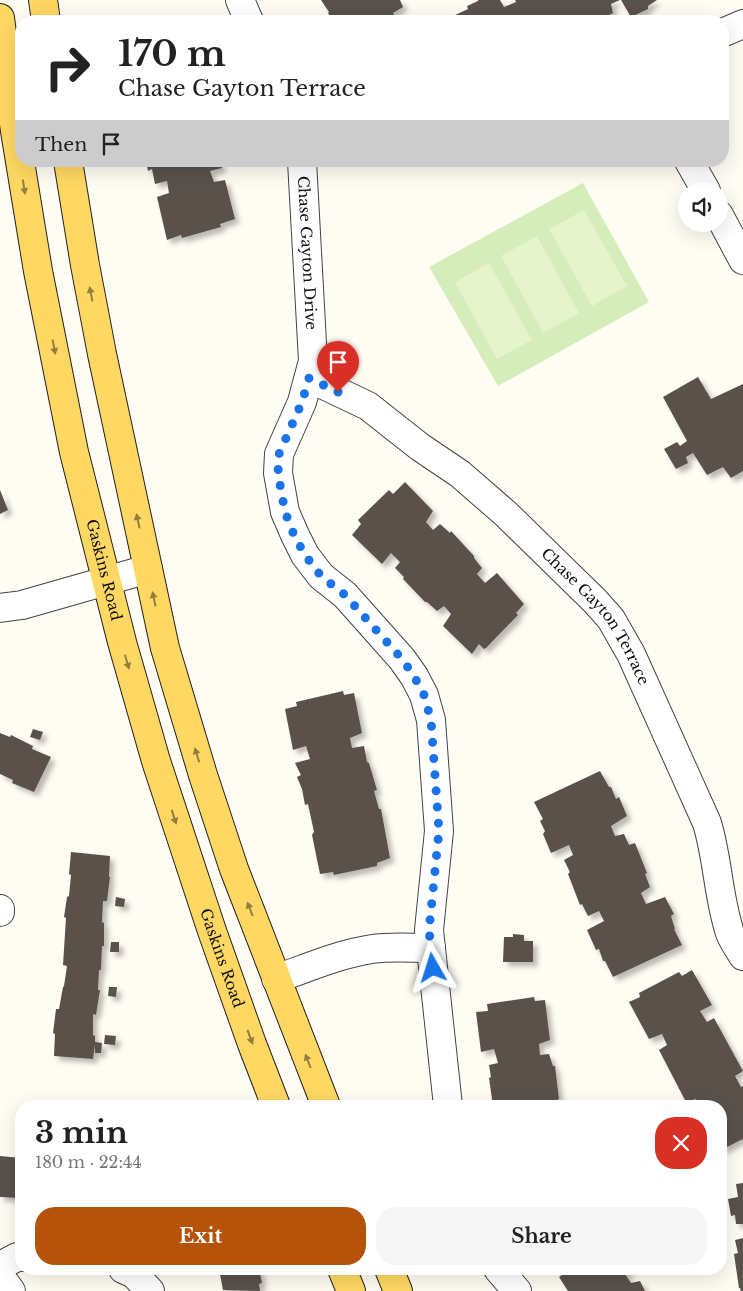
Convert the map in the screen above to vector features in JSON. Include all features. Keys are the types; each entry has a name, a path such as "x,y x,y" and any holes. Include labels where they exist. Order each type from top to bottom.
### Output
{"main road":[{"path":"43,0 45,15"},
{"name":"Gaskins Road","path":"0,18 15,130"},
{"name":"Gaskins Road","path":"21,167 38,271 74,452 122,642 156,762 212,931 274,1100"},
{"path":"69,167 99,336 165,648 203,775 234,869 324,1100"},
{"path":"344,1275 351,1291"},
{"path":"391,1275 398,1291"}],"street":[{"path":"240,0 246,15"},
{"path":"729,30 743,24"},
{"name":"Chase Gayton Drive","path":"302,167 312,361 302,402 279,454 278,473 285,512 294,535 305,555 321,576 345,595 402,659 424,695 431,720 439,831 429,930 447,1100"},
{"path":"693,167 701,182"},
{"path":"728,232 743,260"},
{"name":"Chase Gayton Terrace","path":"309,378 368,406 420,447 460,474 506,514 611,619 631,654 707,823 712,838 730,934 743,956"},
{"path":"0,608 22,605 148,569"},
{"path":"276,979 332,959 372,949 431,948"},
{"path":"0,1266 15,1258"},
{"path":"135,1275 150,1291"},
{"path":"503,1275 517,1291"},
{"path":"0,1276 11,1291"}],"green space":[{"path":"583,183 649,302 498,386 429,267"},
{"path":"584,210 627,286 592,306 549,229"},
{"path":"537,236 579,313 543,333 501,256"},
{"path":"489,263 532,340 497,359 455,282"}],"building":[{"path":"321,0 400,0 403,7 393,13 394,15 329,15"},
{"path":"500,0 504,7 516,2 515,0 620,0 611,4 613,13 609,15 455,15 468,9 467,6 478,1"},
{"path":"621,0 657,0 648,6 648,9 635,15 630,15"},
{"path":"147,167 222,167 210,171 214,182 225,180 235,219 220,224 221,227 182,238 181,235 167,240 157,197 169,193 167,181 155,184 152,169 148,171"},
{"path":"698,377 711,399 743,384 743,471 731,478 723,467 707,475 693,453 686,457 688,463 676,469 664,449 677,442 680,446 687,441 663,397"},
{"path":"405,482 433,511 426,522 433,530 440,524 450,533 451,531 474,556 482,568 477,574 485,583 497,573 524,604 516,613 518,615 484,649 479,644 472,654 443,626 451,614 444,606 437,611 425,602 395,568 400,562 391,553 382,564 352,535 361,524 358,520 389,490 393,494"},
{"path":"0,490 8,510 0,514"},
{"path":"343,691 344,695 354,693 362,733 350,738 352,748 364,746 367,762 369,763 377,790 374,791 379,809 381,809 390,858 377,863 377,866 334,875 333,872 320,874 308,804 305,805 302,789 297,777 301,775 295,763 310,759 306,746 293,750 285,709 297,706 296,702"},
{"path":"33,729 43,732 40,740 30,737"},
{"path":"0,733 10,737 11,735 33,746 32,749 51,757 34,792 12,783 13,780 0,774"},
{"path":"600,771 609,787 611,787 616,799 619,797 627,816 611,826 615,836 624,834 629,845 635,843 647,873 645,874 650,887 641,893 646,904 665,897 674,914 671,916 674,929 682,945 613,977 605,961 603,961 599,949 596,950 587,930 604,921 599,911 588,916 582,904 580,905 568,874 570,872 564,860 573,855 569,845 551,853 543,834 545,831 540,821 543,819 534,802"},
{"path":"71,852 110,856 107,901 103,901 104,946 102,946 101,970 99,970 98,990 100,990 96,1015 93,1014 95,1042 102,1043 101,1053 95,1053 95,1045 93,1059 54,1056 55,1034 53,1033 56,1009 59,1009 67,966 63,965 66,918 64,917 67,897 69,896"},
{"path":"116,897 125,899 124,907 115,906"},
{"path":"513,934 524,935 524,941 533,941 533,962 503,962 504,937 513,937"},
{"path":"111,942 119,942 119,952 110,952"},
{"path":"692,970 712,1005 700,1011 707,1022 714,1018 743,1071 735,1076 741,1087 743,1086 743,1139 727,1147 727,1100 685,1100 659,1050 667,1045 662,1034 649,1039 629,1002 640,997 639,993 679,972 682,976"},
{"path":"109,987 117,987 116,997 108,996"},
{"path":"534,997 535,1001 545,1000 550,1040 539,1044 540,1055 549,1054 553,1066 555,1066 559,1099 492,1100 489,1065 498,1063 494,1049 481,1052 476,1012 488,1011 487,1004"},
{"path":"105,1035 116,1036 115,1045 104,1044"},
{"path":"0,1156 15,1157 15,1198 0,1197"},
{"path":"743,1183 743,1224 736,1224 735,1215 731,1216 728,1199 738,1197 736,1184"},
{"path":"743,1238 743,1291 741,1291 734,1254 738,1253 735,1240"},
{"path":"220,1275 260,1275 262,1283 259,1284 260,1291 223,1290"},
{"path":"562,1275 626,1275 631,1283 640,1281 645,1291 568,1291 559,1277"}],"route":[{"path":"338,392 309,378 302,402 279,454 278,473 285,512 294,535 305,555 321,576 345,595 402,659 424,695 431,720 439,831 429,930 433,968"}]}
